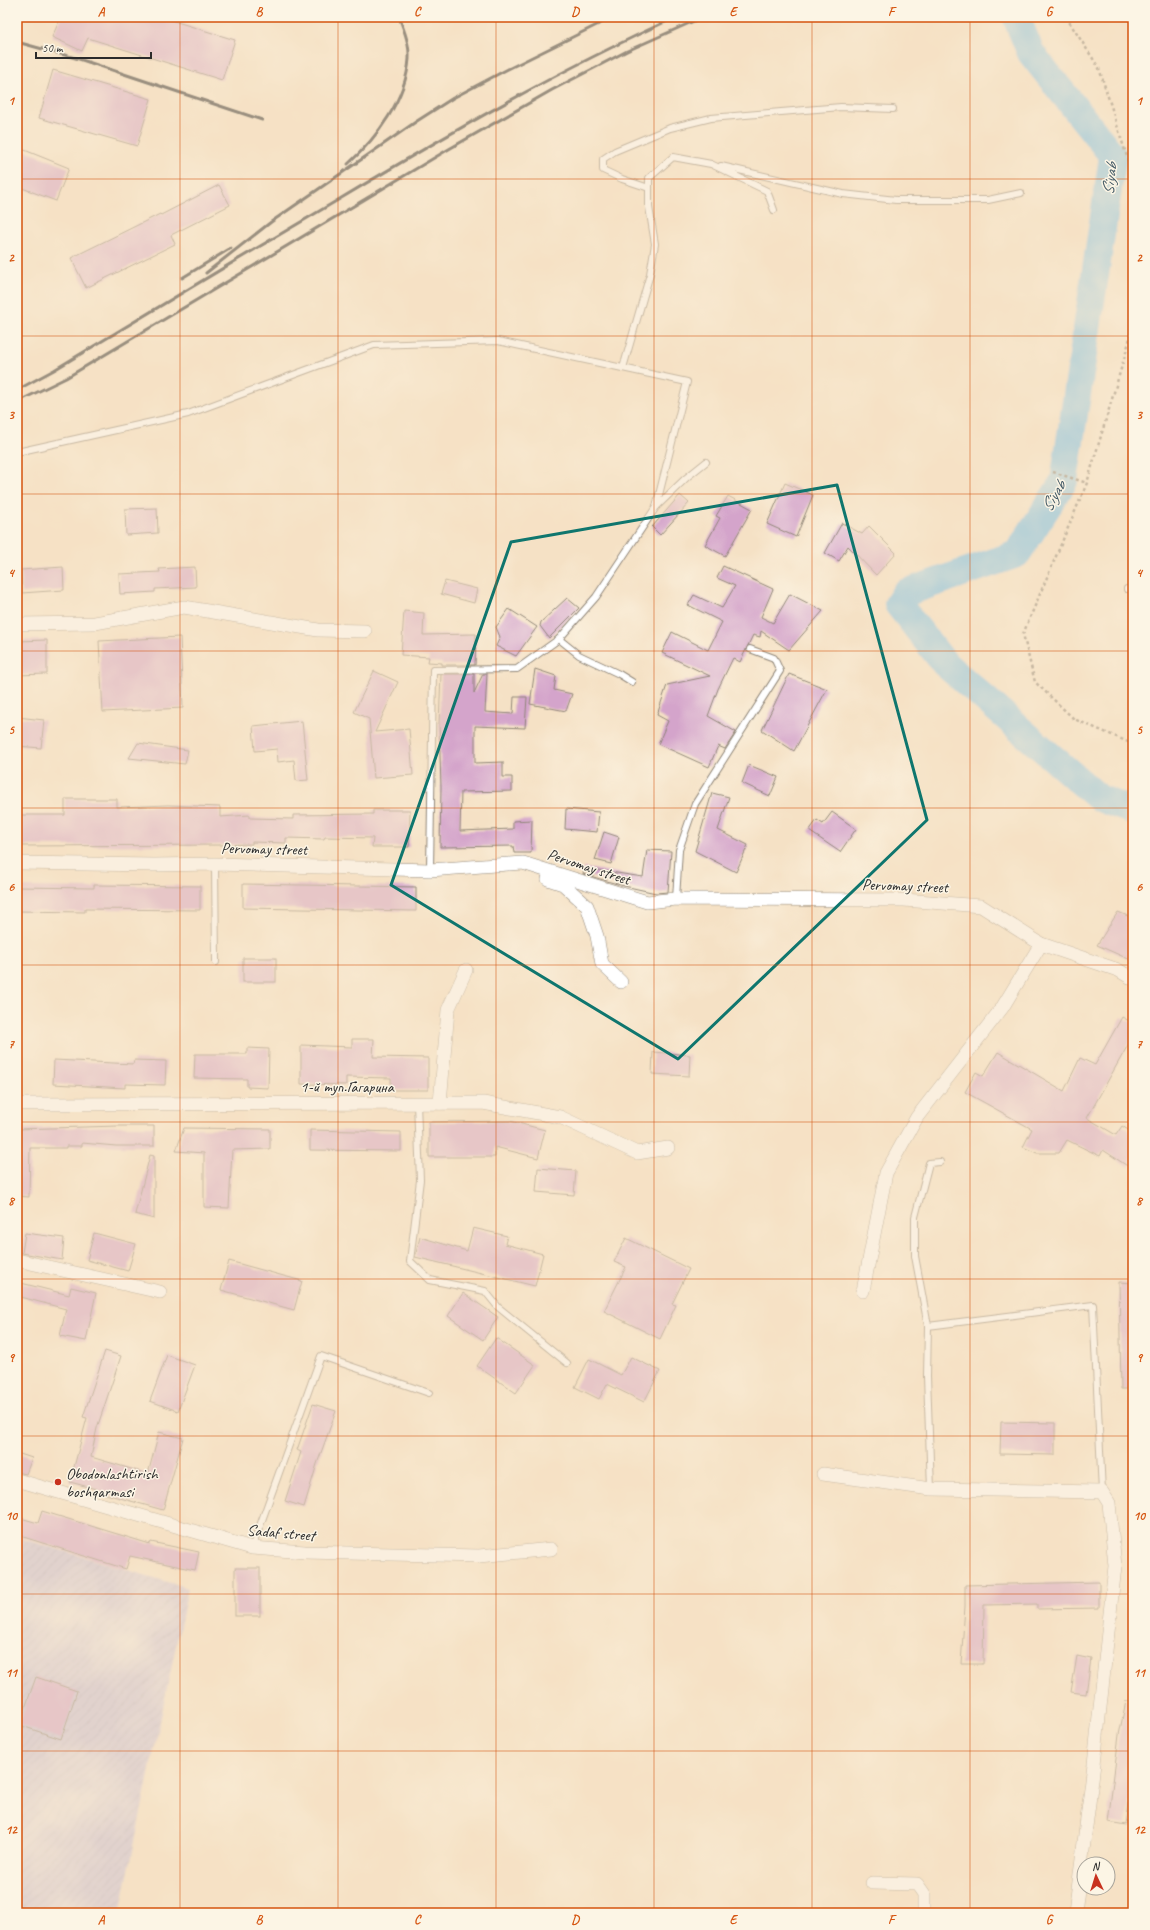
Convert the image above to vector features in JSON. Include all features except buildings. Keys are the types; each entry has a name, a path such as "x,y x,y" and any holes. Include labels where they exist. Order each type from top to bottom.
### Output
{"street":[{"path":"17,624 95,623 184,607 318,630 365,631"},
{"name":"Pervomay street","path":"17,863 154,865 215,864 430,870 523,862 647,902 676,898 904,900 981,906 1041,944 1118,970 1133,979"},
{"path":"430,870 523,870 563,884 587,906 597,936 602,964 621,982"},
{"path":"862,1291 886,1173 917,1117 1002,1008 1041,944"},
{"path":"440,1102 448,1010 466,970"},
{"name":"1-й туп.Гагарина","path":"17,1104 484,1103 560,1117 637,1153 668,1148"},
{"path":"17,1260 160,1292"},
{"path":"823,1474 931,1489 1102,1492 1109,1503 1115,1566 1094,1764 1075,1913"},
{"name":"Sadaf street","path":"17,1480 252,1548 304,1552 479,1556 551,1549"},
{"path":"872,1883 917,1884 924,1894 924,1913"}],"lane":[{"path":"649,188 622,179 603,170 603,159 615,151 670,128 711,118 841,108 893,109"},
{"path":"623,368 650,274 656,244 649,207 649,178 673,157 711,164 843,194 896,200 988,200 1021,193"},
{"path":"711,164 766,191 774,210"},
{"path":"17,452 188,414 374,345 498,341 687,382 656,507"},
{"path":"430,870 432,670 517,669 559,638 596,597 656,507 686,478 706,462"},
{"path":"559,638 579,655 620,674 632,682"},
{"path":"676,898 679,850 695,804 780,671 774,658 750,649"},
{"path":"215,864 216,962"},
{"path":"417,1103 420,1180 410,1261 430,1280 485,1291 498,1307 567,1363"},
{"path":"931,1489 927,1376 928,1326 915,1256 914,1217 929,1163 940,1162"},
{"path":"928,1326 1093,1305 1102,1492"},
{"path":"252,1548 321,1356 429,1394"}],"path":[{"path":"1066,17 1099,68 1133,176"},
{"path":"1133,315 1129,342 1087,483 1023,634 1035,682 1074,719 1133,744"},
{"path":"1054,472 1087,483"}],"highlighted area":[{"path":"837,485 927,820 678,1059 391,885 511,542"}],"shaded area":[{"path":"17,1537 188,1588 120,1913 17,1913"}],"waterway":[{"name":"Siyab","path":"1016,17 1031,53 1113,156 1064,481 1017,554 905,593 898,604 945,664 1099,798 1133,811"}],"railway":[{"path":"348,164 359,154 379,130 396,103 402,89 407,74 409,48 399,17"},
{"path":"206,273 271,222 417,121 453,98 613,17"},
{"path":"17,390 54,370 379,175 462,127 589,59 676,17"},
{"path":"17,402 66,378 449,149 552,90 627,51 703,17"},
{"path":"17,42 79,59 262,120"},
{"path":"182,278 231,248"}],"place":[{"name":"Obodonlashtirish boshqarmasi","path":"58,1482"}]}
